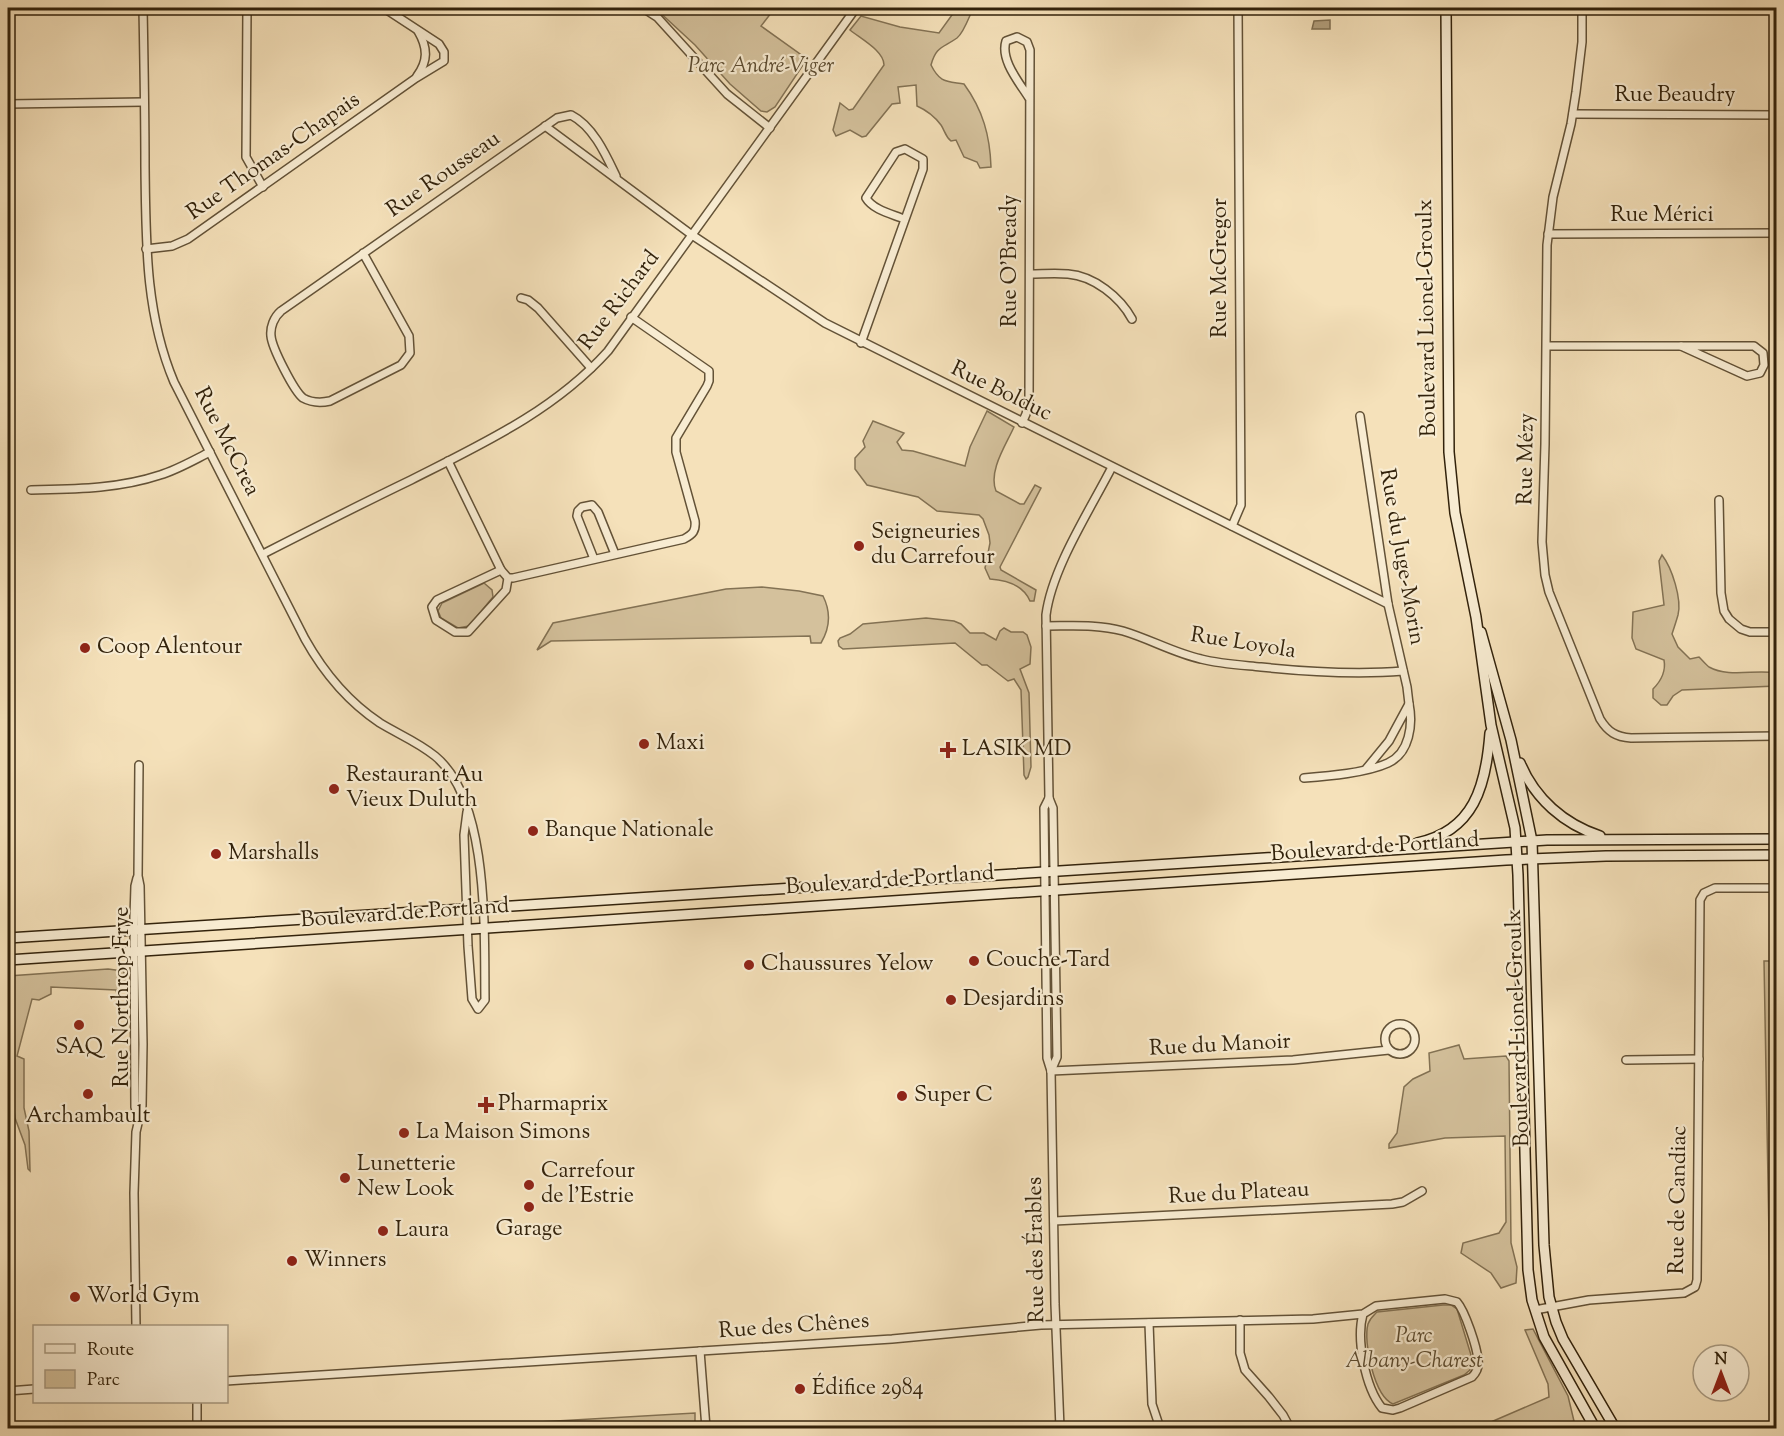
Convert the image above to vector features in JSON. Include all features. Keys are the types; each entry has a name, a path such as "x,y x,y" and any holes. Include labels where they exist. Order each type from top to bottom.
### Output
{"main road":[{"name":"Boulevard Lionel-Groulx","path":"1445,10 1449,452 1455,513 1476,617 1491,725 1515,828 1527,1270 1535,1310 1544,1338 1595,1428"},
{"name":"Boulevard Lionel-Groulx","path":"1476,617 1488,650 1511,740 1534,858 1544,1245 1550,1306 1563,1339 1615,1428"},
{"path":"1379,851 1436,838 1449,832 1460,822 1472,808 1481,787 1489,752 1491,725"},
{"path":"1511,740 1523,771 1549,806 1565,819 1588,832 1608,839"},
{"name":"Boulevard de Portland","path":"8,939 1532,841 1776,839"},
{"name":"Boulevard de Portland","path":"8,960 1517,859 1776,855"}],"street":[{"name":"Rue McCrea","path":"143,8 146,249 152,310 161,348 174,382 264,554 305,639 329,677 364,712 437,758 456,784 477,843 483,909 485,1000 478,1009 472,999 467,929"},
{"path":"247,8 246,157 264,187"},
{"name":"Rue Thomas-Chapais","path":"146,249 172,246 188,239 416,78 440,64 445,57 439,44 384,8"},
{"path":"643,8 657,17 727,94 770,128"},
{"name":"Rue Richard","path":"264,554 518,424 566,390 591,368 608,351 856,8"},
{"name":"Rue McGregor","path":"1232,526 1241,505 1238,8"},
{"name":"Rue Mézy","path":"1582,8 1580,68 1573,114 1553,196 1546,264 1547,346 1542,542 1549,592 1600,719 1612,733 1621,738 1776,736"},
{"path":"416,78 422,69 426,54 418,31"},
{"name":"Rue O'Bready","path":"1022,423 1029,401 1030,45 1024,39 1017,37 1006,41 1005,52 1009,65 1029,98"},
{"path":"8,104 144,102"},
{"name":"Rue Beaudry","path":"1573,114 1776,115"},
{"name":"Rue Bolduc","path":"617,179 607,157 582,122 571,115 564,115 545,126 692,235 815,317 861,343 1388,604"},
{"name":"Rue Rousseau","path":"363,253 409,336 410,353 401,365 330,401 322,403 309,400 294,387 271,337 274,320 281,311 363,253 545,126"},
{"path":"861,343 923,169 923,159 905,148 896,152 866,198 876,208 904,219"},
{"name":"Rue Mérici","path":"1548,234 1776,233"},
{"path":"1030,274 1068,274 1084,278 1114,295 1132,319"},
{"path":"521,298 528,300 538,308 591,368"},
{"path":"508,578 684,539 694,532 695,521 676,452 676,438 710,381 709,371 631,317"},
{"path":"1547,346 1681,346 1754,346 1763,354 1764,365 1760,373 1747,376 1681,346"},
{"name":"Rue du Juge-Morin","path":"1304,778 1349,773 1388,763 1402,751 1411,723 1403,671 1388,604 1360,416"},
{"path":"30,490 99,488 133,483 163,474 210,452"},
{"path":"448,461 501,570 508,578"},
{"name":"Rue des Érables","path":"1060,1428 1052,1071 1047,1058 1053,808 1048,798 1046,626 1048,602 1056,577 1113,467"},
{"path":"1719,500 1721,593 1724,610 1729,619 1741,629 1750,632 1776,632"},
{"path":"594,559 577,516 578,511 587,505 592,505 598,512 615,554"},
{"path":"501,570 437,600 432,607 436,620 455,632 468,632 506,590 508,578"},
{"name":"Rue Loyola","path":"1046,626 1080,625 1107,628 1189,656 1215,662 1338,674 1403,671"},
{"path":"1366,769 1389,741 1409,704"},
{"name":"Rue Northrop-Frye","path":"136,1325 134,1193 138,1118 142,1106 138,952 139,765"},
{"path":"467,812 464,835 467,929"},
{"name":"Rue de Candiac","path":"1535,1310 1589,1300 1684,1293 1695,1287 1697,1280 1700,907 1702,896 1708,889 1716,888 1776,888"},
{"name":"Rue du Manoir","path":"1052,1071 1283,1061 1389,1050 1402,1054 1411,1050 1415,1041 1414,1032 1401,1024 1396,1024 1387,1030 1385,1041 1389,1050"},
{"path":"1626,1060 1699,1059"},
{"name":"Rue du Plateau","path":"1054,1221 1392,1204 1403,1202 1422,1191"},
{"name":"Rue des Chênes","path":"228,1381 892,1339 1057,1325 1313,1319 1363,1314 1376,1306 1445,1299 1457,1302 1463,1312 1478,1355 1476,1372 1472,1377 1400,1408 1393,1410 1382,1408 1365,1371 1360,1323 1363,1314"},
{"path":"1240,1320 1241,1362 1245,1370 1283,1415 1290,1428"},
{"path":"1149,1323 1152,1404 1160,1428"},
{"path":"700,1351 705,1428"},
{"path":"8,1391 33,1389"},
{"path":"197,1403 197,1428"}],"green space":[{"name":"Parc André-Viger","path":"655,8 775,8 761,26 807,59 775,107 767,112 761,111 730,84 695,45"},
{"path":"957,8 969,8 971,13 967,23 957,38 938,51 931,65 941,78 964,84 971,94 984,124 991,167 980,168 977,162 964,157 956,140 951,141 936,119 917,106 916,85 898,87 900,103 892,104 866,136 862,137 850,130 836,136 833,130 840,103 849,110 853,109 884,65 876,50 850,30 861,16 900,27 939,33"},
{"path":"987,411 1014,427 996,467 994,483 996,491 1024,504 1035,485 1041,488 1000,567 1001,570 1036,590 1034,601 1030,601 1023,591 1013,584 990,579 985,568 990,543 989,535 979,515 937,511 918,497 867,485 855,469 855,458 865,447 863,441 873,421 904,433 897,442 902,450 965,466 970,447"},
{"path":"1662,555 1673,575 1679,601 1678,615 1672,634 1678,647 1690,659 1699,657 1709,667 1717,670 1734,673 1776,673 1776,686 1682,690 1673,696 1667,705 1661,705 1653,698 1653,689 1664,672 1664,660 1636,649 1632,638 1633,612 1664,605 1659,561"},
{"path":"484,583 492,590 493,597 469,626 458,628 441,618 438,611 442,603"},
{"path":"762,587 823,596 828,620 821,643 811,643 810,636 551,641 537,650 553,623 726,589"},
{"path":"926,618 954,621 970,633 984,633 996,640 1004,628 1027,635 1031,647 1030,664 1020,669 1029,693 1031,767 1026,779 1021,690 1014,679 1008,681 987,665 982,665 955,643 843,649 839,646 840,638 863,624"},
{"path":"1764,961 1776,961 1776,1346 1771,1346"},
{"path":"108,969 123,971 126,977 125,988 117,994 116,990 51,987 51,994 39,1000 32,999 17,1056 24,1059 24,1108 29,1131 30,1171 25,1145 15,1118 9,1063 8,976"},
{"path":"1459,1045 1464,1059 1506,1056 1509,1061 1511,1243 1517,1267 1516,1283 1501,1288 1491,1273 1461,1253 1463,1243 1499,1233 1506,1222 1505,1136 1445,1138 1389,1148 1389,1144 1397,1133 1404,1087 1413,1079 1430,1071 1429,1053"},
{"name":"Parc Albany-Charest","path":"1451,1305 1457,1309 1471,1355 1470,1370 1464,1375 1393,1404 1380,1391 1375,1380 1367,1343 1370,1320 1377,1312"},
{"path":"1533,1329 1568,1396 1574,1421 1553,1428 1477,1428 1549,1397 1548,1384 1525,1330"},
{"path":"695,1413 695,1428 437,1428"}],"shaded area":[{"path":"1330,20 1330,29 1312,29 1314,21"}],"place":[{"name":"Seigneuries du Carrefour","path":"859,546"},
{"name":"Coop Alentour","path":"85,648"},
{"name":"Maxi","path":"644,744"},
{"name":"LASIK MD","path":"948,750"},
{"name":"Restaurant Au Vieux Duluth","path":"334,789"},
{"name":"Banque Nationale","path":"533,831"},
{"name":"Marshalls","path":"216,854"},
{"name":"Couche-Tard","path":"974,961"},
{"name":"Chaussures Yelow","path":"749,965"},
{"name":"Desjardins","path":"951,1000"},
{"name":"SAQ","path":"79,1025"},
{"name":"Archambault","path":"88,1094"},
{"name":"Super C","path":"902,1096"},
{"name":"Pharmaprix","path":"486,1105"},
{"name":"La Maison Simons","path":"404,1133"},
{"name":"Lunetterie New Look","path":"345,1178"},
{"name":"Carrefour de l'Estrie","path":"529,1185"},
{"name":"Garage","path":"529,1207"},
{"name":"Laura","path":"383,1231"},
{"name":"Winners","path":"292,1261"},
{"name":"World Gym","path":"75,1297"},
{"name":"Édifice 2984","path":"800,1389"}]}
